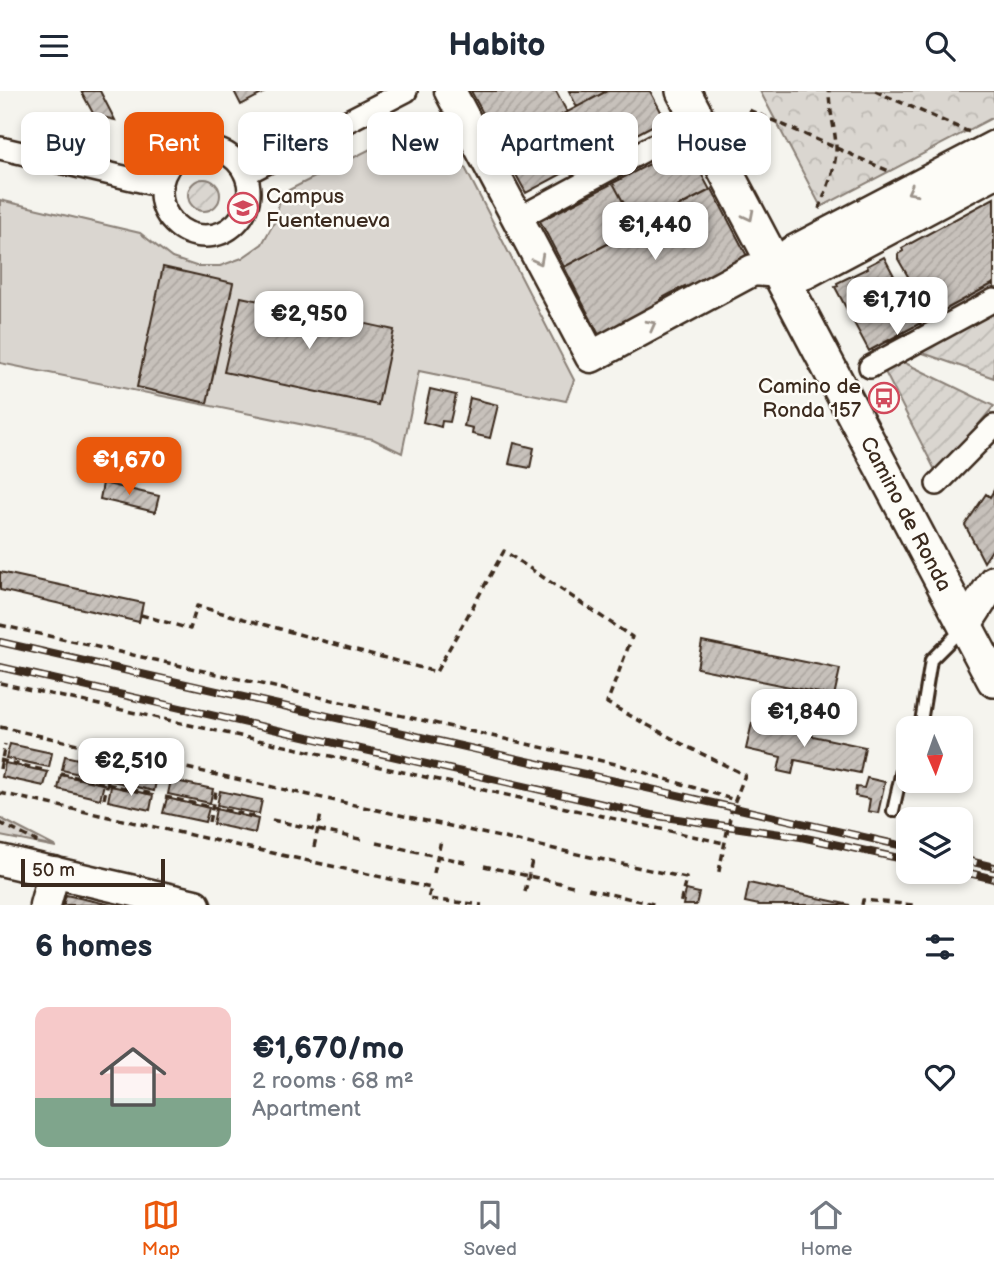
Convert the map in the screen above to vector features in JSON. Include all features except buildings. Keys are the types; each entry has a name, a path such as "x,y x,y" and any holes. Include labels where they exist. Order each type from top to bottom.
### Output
{"main road":[{"path":"450,91 591,356 753,270 792,266 994,173"},
{"name":"Camino de Ronda","path":"683,91 704,106 983,612 994,680"},
{"path":"792,266 984,141"},
{"path":"0,860 195,905"},
{"path":"45,905 54,872"}],"street":[{"path":"353,118 406,91"},
{"path":"517,219 704,106"},
{"path":"0,148 162,186"},
{"path":"238,164 226,154 213,149 185,153 166,173 162,186 166,213 185,231 198,236 225,232 236,224 244,213 249,187 245,175"},
{"path":"870,367 994,300"},
{"path":"937,484 994,426"}],"lane":[{"path":"922,716 931,660 983,612"},
{"path":"893,811 897,793"}],"path":[{"path":"817,215 827,189 836,148 829,91"},
{"path":"875,91 984,141"},
{"path":"749,110 896,174"},
{"path":"141,615 190,629 197,606 436,671 504,551 632,637 607,703 686,747 745,775 735,800 718,876"},
{"path":"0,625 620,765 735,800"},
{"path":"0,683 724,843"},
{"path":"0,727 686,878 680,905"},
{"path":"0,768 5,744"},
{"path":"1,761 47,771"},
{"path":"104,799 111,767"},
{"path":"61,774 152,794"},
{"path":"209,822 216,790"},
{"path":"0,793 431,888 428,899 482,905"},
{"path":"165,797 257,817"},
{"path":"314,847 321,814"},
{"path":"272,820 363,840"},
{"path":"0,823 36,841 34,850"},
{"path":"434,873 441,840"},
{"path":"377,843 469,863"},
{"path":"525,892 532,861"},
{"path":"484,866 573,886"},
{"path":"588,890 659,905"},
{"path":"862,905 863,900 913,905"}],"green space":[{"path":"760,91 994,91 994,117 821,207"},
{"name":"Campus Fuentenueva","path":"367,151 367,175 463,175 463,164 574,380 566,401 419,371 402,453 373,439 0,363 0,200 140,233 172,258 196,266 220,266 242,258 262,244 275,221 281,194 319,175 353,175 353,158"},
{"path":"204,179 215,184 220,195 215,206 204,211 193,206 188,195 193,184"},
{"path":"994,309 994,378 917,351"},
{"path":"899,360 994,406 937,474 883,368"},
{"path":"0,818 56,847 0,836"}],"railway":[{"path":"0,642 896,844"},
{"path":"0,667 651,815 801,837 896,857"},
{"path":"973,862 994,867"},
{"path":"973,874 994,879"}],"place":[{"name":"Campus Fuentenueva","path":"243,208"},
{"name":"Camino de Ronda 157","path":"884,398"}]}
